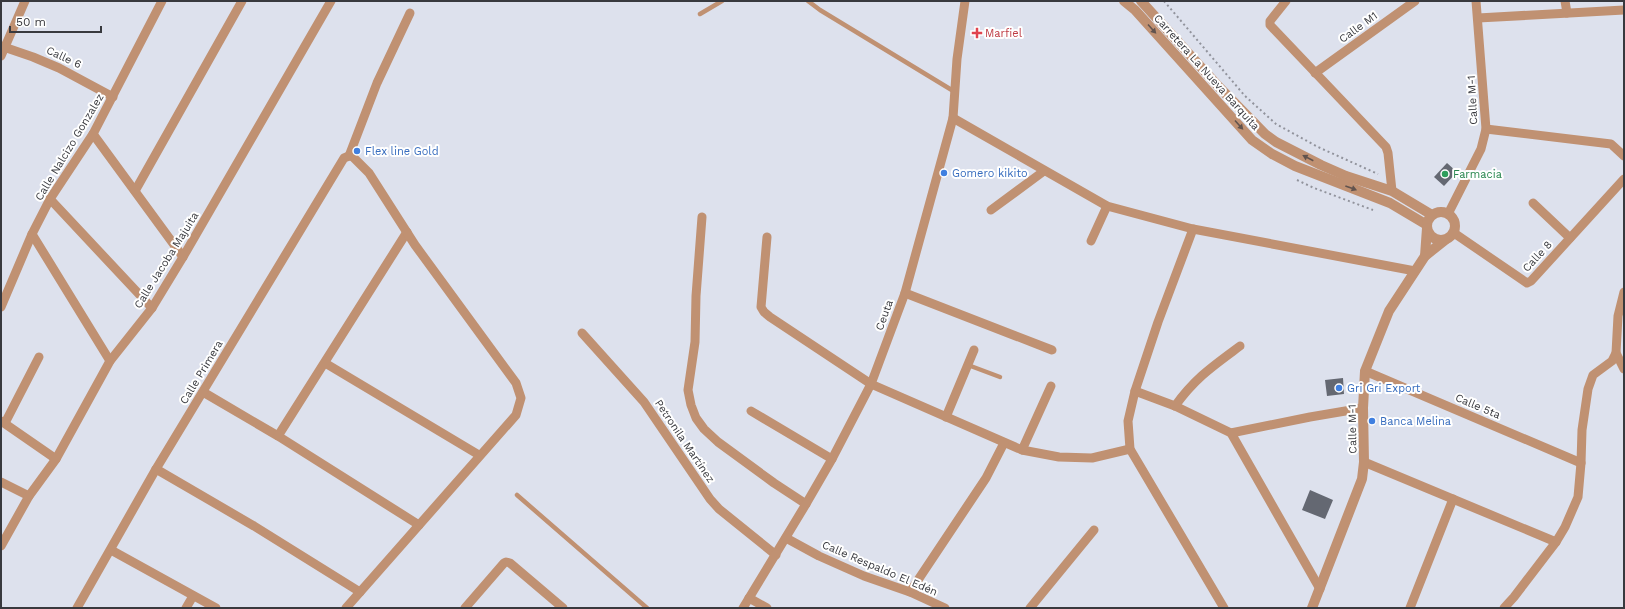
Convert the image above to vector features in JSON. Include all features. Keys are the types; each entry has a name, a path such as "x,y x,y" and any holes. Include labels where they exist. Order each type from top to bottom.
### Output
{"street":[{"path":"2,50 25,1"},
{"name":"Calle Nalcizo Gonzalez","path":"1,307 32,234 50,199 93,134 162,1"},
{"path":"135,191 242,1"},
{"name":"Calle Jacoba Majuita","path":"1,546 29,496 56,459 110,361 152,308 183,257 331,1"},
{"name":"Ceuta","path":"743,608 832,460 871,384 905,293 953,118 957,59 965,1"},
{"name":"Carretera La Nueva Barquita","path":"1124,1 1135,10 1252,140 1272,154 1295,166 1390,203 1427,227"},
{"name":"Carretera La Nueva Barquita","path":"1141,1 1264,134 1276,142 1321,165 1346,176 1392,191 1432,215"},
{"path":"1286,1 1269,24 1386,147 1392,191"},
{"name":"Calle M1","path":"1315,73 1415,1"},
{"name":"Calle M-1","path":"1448,214 1481,149 1486,129 1476,1"},
{"path":"1565,1 1568,13"},
{"path":"1478,18 1624,10"},
{"name":"Calle Primera","path":"77,608 156,469 344,158 351,157 377,83 410,13"},
{"name":"Calle 6","path":"2,50 33,56 113,97"},
{"path":"953,118 1107,206 1193,230 1414,271"},
{"path":"1486,129 1611,144 1624,156"},
{"path":"93,134 183,257"},
{"path":"346,608 516,415 521,398 516,383 407,232 369,173 351,157"},
{"path":"991,210 1044,171"},
{"name":"Calle 8","path":"1454,232 1527,283 1531,281 1624,179"},
{"path":"50,199 152,308"},
{"path":"1533,203 1570,238"},
{"path":"1091,241 1107,206"},
{"path":"1425,256 1427,227 1428,221 1432,215 1439,212 1448,214 1455,222 1454,232 1445,240 1433,238 1427,227"},
{"path":"702,217 696,296 695,342 688,390 691,405 696,418 704,429 718,442 774,483 806,504"},
{"path":"1193,230 1158,322 1135,391 1128,421 1130,449 1224,608"},
{"path":"278,436 407,232"},
{"path":"32,234 110,361"},
{"path":"767,237 762,307 764,312 871,384 1022,450 1059,457 1092,458 1130,449"},
{"name":"Calle M-1","path":"1312,608 1362,479 1364,462 1363,408 1365,371 1388,311 1425,256 1445,240"},
{"path":"1504,608 1556,542 1565,527 1578,497 1582,430 1588,389 1593,375 1612,361 1616,353 1618,316 1624,292"},
{"path":"905,293 1052,350"},
{"name":"Petronila Martínez","path":"582,332 644,402 710,499 719,509 776,555"},
{"path":"1175,406 1188,388 1203,373 1240,346"},
{"path":"946,417 974,350"},
{"path":"1616,353 1624,369"},
{"path":"39,357 3,422 56,459"},
{"path":"325,363 479,456"},
{"name":"Calle 5ta","path":"1365,371 1581,463"},
{"path":"1022,450 1051,386"},
{"path":"1135,391 1175,406 1231,433 1320,589"},
{"path":"203,392 278,436 419,525"},
{"path":"1231,433 1363,408"},
{"path":"751,411 832,460"},
{"path":"910,592 986,478 1004,443"},
{"path":"1364,462 1556,542"},
{"path":"156,469 254,526 360,592"},
{"path":"1,482 29,496"},
{"path":"1410,608 1454,499"},
{"path":"1030,608 1094,530"},
{"name":"Calle Respaldo El Edén","path":"786,538 819,556 864,576 910,592 944,608"},
{"path":"111,550 216,608"},
{"path":"465,608 506,562 510,563 563,608"},
{"path":"186,608 193,596"},
{"path":"749,598 767,608"}],"lane":[{"path":"700,14 722,1"},
{"path":"808,1 820,10 955,92"},
{"path":"968,365 1000,377"},
{"path":"517,495 647,608"}],"path":[{"path":"1164,1 1245,96 1276,124 1318,147 1391,178"}],"building":[{"name":"Farmacia","path":"1447,163 1457,172 1444,186 1434,177"},
{"path":"1343,378 1344,394 1327,396 1325,380"},
{"path":"1310,490 1333,500 1325,519 1302,510"}],"place":[{"name":"Marfiel","path":"977,33"},
{"name":"Flex line Gold","path":"357,151"},
{"name":"Gomero kikito","path":"944,173"},
{"name":"Farmacia","path":"1445,174"},
{"name":"Gri Gri Export","path":"1339,388"},
{"name":"Banca Melina","path":"1372,421"}]}
